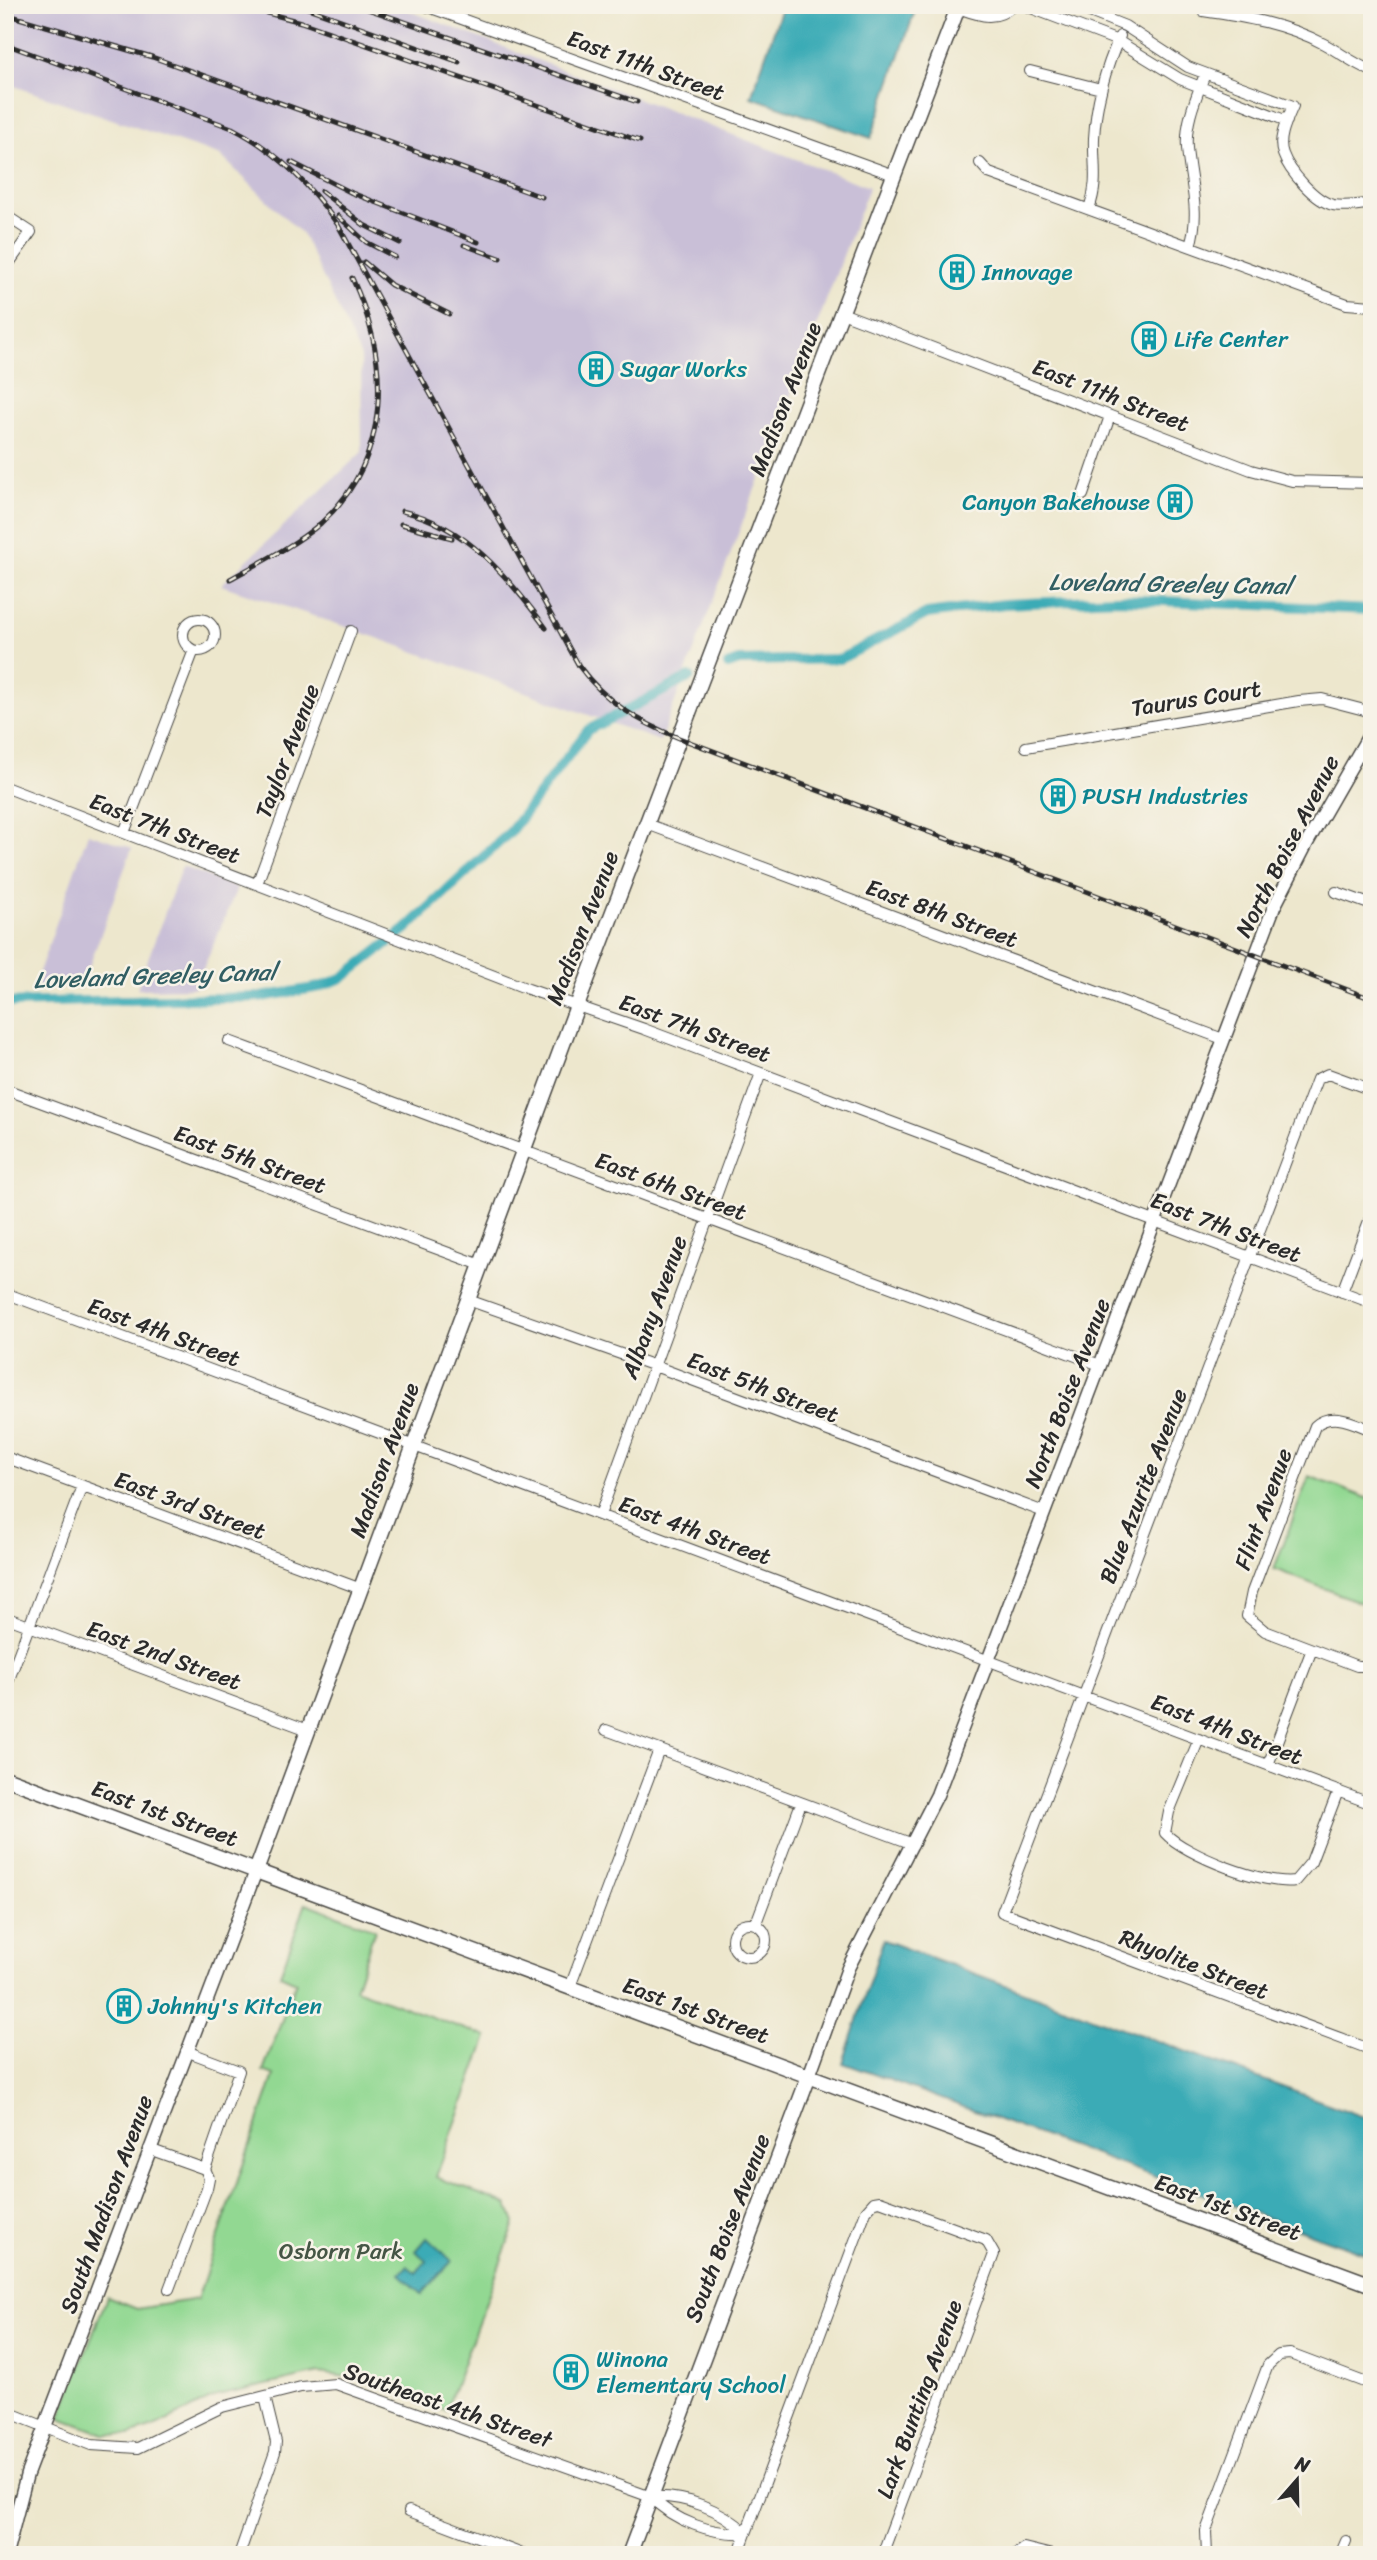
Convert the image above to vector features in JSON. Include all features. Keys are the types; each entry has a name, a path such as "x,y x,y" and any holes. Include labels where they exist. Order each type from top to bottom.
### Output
{"main road":[{"name":"Madison Avenue","path":"256,1871 577,1006 958,7"},
{"name":"East 1st Street","path":"5,1778 1372,2284"},
{"name":"South Boise Avenue","path":"629,2555 809,2076"}],"street":[{"name":"East 11th Street","path":"423,5 894,175"},
{"path":"958,7 991,17 1011,7 1022,5 1118,41 1171,75 1287,121"},
{"path":"1072,5 1125,26 1176,61 1293,106 1282,133 1282,153 1314,194 1331,205 1372,203"},
{"path":"1203,11 1261,20 1323,44 1350,62 1372,71"},
{"path":"1089,209 1096,189 1094,142 1101,89 1125,26"},
{"path":"1030,71 1101,89"},
{"path":"1189,246 1197,214 1187,146 1188,125 1205,74"},
{"path":"979,163 989,173 1347,304 1372,306"},
{"path":"5,215 31,232 5,269"},
{"name":"East 11th Street","path":"842,313 1283,480 1372,483"},
{"path":"1083,495 1110,415"},
{"name":"Taylor Avenue","path":"257,884 351,631"},
{"path":"124,833 194,650"},
{"name":"Taurus Court","path":"1026,747 1299,701 1322,699 1372,712"},
{"name":"North Boise Avenue","path":"809,2076 848,1968 937,1794 1274,907 1307,843 1372,730"},
{"name":"East 7th Street","path":"5,788 577,1006 1372,1303"},
{"name":"East 8th Street","path":"646,824 1223,1039"},
{"path":"1336,892 1372,905"},
{"name":"East 6th Street","path":"229,1041 1100,1366"},
{"name":"Albany Avenue","path":"600,1515 652,1365 761,1073"},
{"name":"Blue Azurite Avenue","path":"1002,1913 1317,1079 1321,1074 1328,1074 1372,1090"},
{"name":"East 5th Street","path":"5,1089 481,1265"},
{"path":"1342,1292 1372,1213"},
{"name":"East 4th Street","path":"5,1293 1372,1804"},
{"name":"East 5th Street","path":"468,1300 652,1365 1044,1512"},
{"name":"Flint Avenue","path":"1312,1649 1265,1631 1247,1616 1252,1592 1312,1432 1323,1419 1343,1420 1372,1430"},
{"name":"East 3rd Street","path":"5,1457 361,1588"},
{"path":"5,1690 82,1486"},
{"name":"East 2nd Street","path":"5,1617 308,1730"},
{"path":"1268,1765 1312,1649 1357,1665 1372,1666"},
{"path":"606,1730 913,1844"},
{"path":"1199,1739 1169,1812 1165,1833 1184,1848 1270,1881 1295,1881 1303,1874 1338,1791"},
{"path":"570,1987 659,1750"},
{"path":"756,1923 801,1803"},
{"name":"South Madison Avenue","path":"6,2555 23,2484 256,1871"},
{"name":"Rhyolite Street","path":"1002,1913 1372,2050"},
{"path":"169,2289 208,2183 205,2169 239,2070 186,2050"},
{"path":"149,2149 205,2169"},
{"name":"Lark Bunting Avenue","path":"746,2533 866,2211 874,2202 885,2202 986,2240 993,2248 993,2258 882,2555"},
{"path":"1208,2555 1206,2531 1263,2374 1279,2355 1303,2358 1372,2385"},
{"name":"Southeast 4th Street","path":"5,2411 102,2448 138,2448 206,2413 316,2384 342,2385 651,2497"},
{"path":"239,2555 275,2452 276,2442 265,2396"},
{"path":"651,2497 672,2496 729,2517 746,2533"},
{"path":"651,2497 666,2513 724,2535 746,2533"},
{"path":"409,2511 525,2555"},
{"path":"738,2555 746,2533"},
{"path":"1340,2555 1346,2541"},
{"path":"1014,2555 1024,2548 1052,2555"}],"shaded area":[{"path":"5,5 394,5 869,187 660,741 358,631 221,585 362,452 361,357 303,235 221,156 5,83"},
{"path":"88,833 132,848 81,989 34,986"},
{"path":"182,866 237,888 195,988 137,989"}],"green space":[{"path":"1309,1476 1372,1500 1372,1607 1274,1569"},
{"name":"Osborn Park","path":"306,1903 375,1929 355,1989 487,2037 436,2177 508,2205 515,2223 446,2410 362,2379 319,2373 217,2396 154,2427 129,2435 104,2434 60,2418 107,2297 137,2309 197,2299 274,2075 263,2071 296,1982 280,1975"}],"water":[{"path":"783,5 917,5 871,138 751,97"},
{"path":"883,1940 1372,2120 1369,2255 843,2063"},
{"path":"427,2238 452,2261 422,2294 400,2274 407,2266 416,2273 426,2261 416,2251"}],"waterway":[{"name":"Loveland Greeley Canal","path":"728,665 739,661 840,659 927,614 1004,604 1117,599 1372,610"},
{"name":"Loveland Greeley Canal","path":"5,1003 261,997 320,987 344,977 406,929 510,832 588,730 690,677"}],"railway":[{"path":"237,5 301,22 640,141"},
{"path":"299,5 459,62"},
{"path":"356,5 637,102"},
{"path":"5,14 152,57 542,197"},
{"path":"5,44 232,128 263,147 304,183 338,225 579,666 600,690 624,710 679,738 1372,999"},
{"path":"291,162 352,193 478,242"},
{"path":"321,191 364,225 400,243"},
{"path":"338,216 366,242 395,257"},
{"path":"464,245 500,258"},
{"path":"364,262 391,285 449,314"},
{"path":"230,579 289,546 321,523 345,497 362,469 378,407 378,374 365,309 352,278"},
{"path":"402,511 425,518 466,541 501,573 546,628"},
{"path":"401,524 452,538"}],"place":[{"name":"Innovage","path":"957,272"},
{"name":"Life Center","path":"1149,339"},
{"name":"Sugar Works","path":"596,369"},
{"name":"Canyon Bakehouse","path":"1175,502"},
{"name":"PUSH Industries","path":"1058,796"},
{"name":"Johnny's Kitchen","path":"124,2006"},
{"name":"Winona Elementary School","path":"571,2372"}]}
